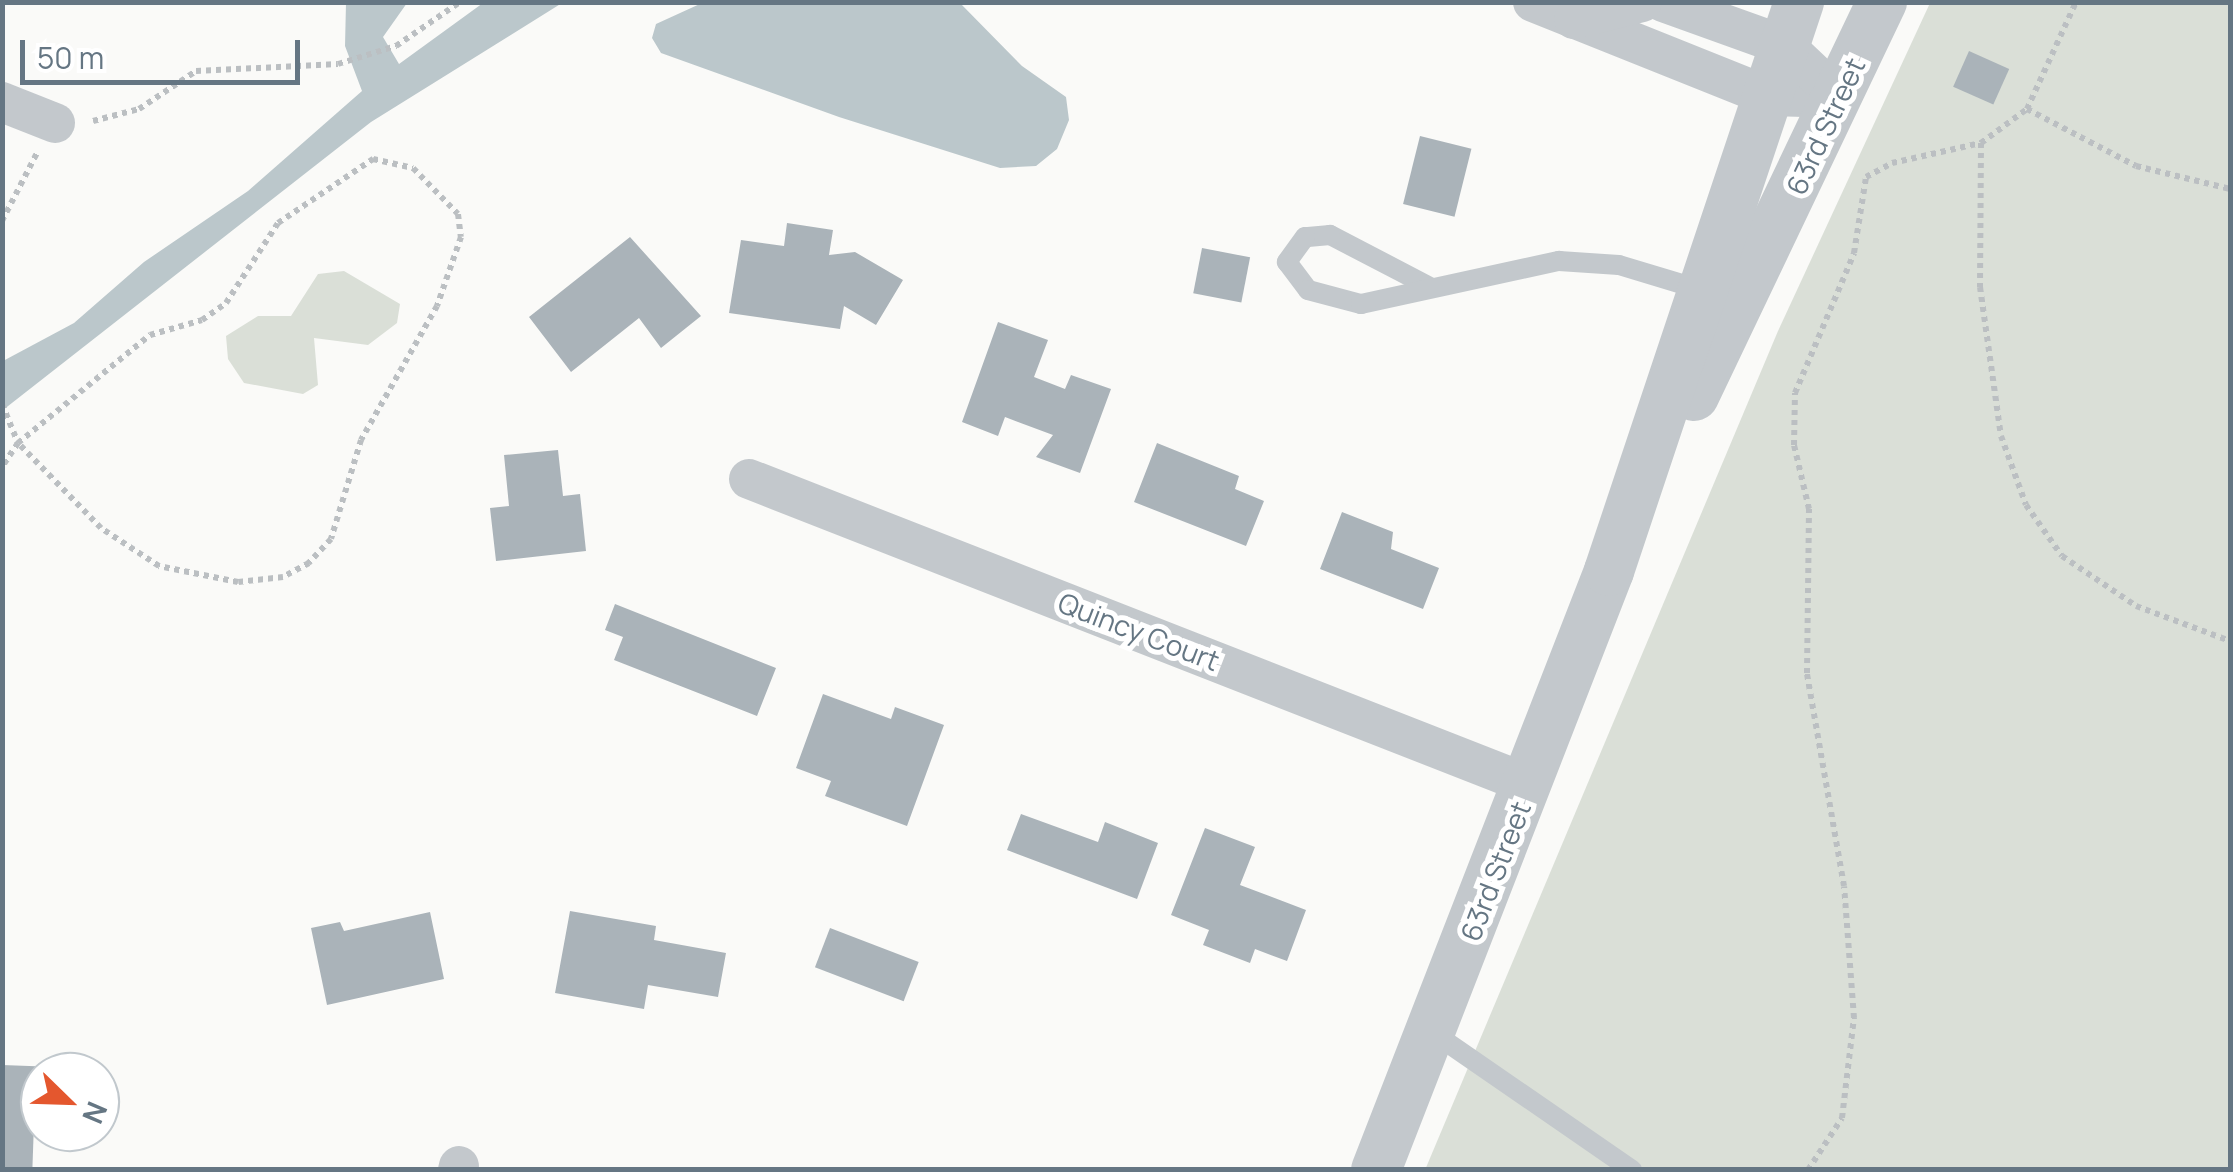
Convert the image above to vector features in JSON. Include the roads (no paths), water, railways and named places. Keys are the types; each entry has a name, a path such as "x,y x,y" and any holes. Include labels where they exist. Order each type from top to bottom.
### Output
{"street":[{"path":"1533,2 1768,96 1840,98"},
{"path":"1574,19 1642,2"},
{"path":"1663,2 1792,24 1840,98"},
{"name":"63rd Street","path":"1609,572 1840,98 1882,2"},
{"name":"63rd Street","path":"1376,1170 1609,572 1792,24"},
{"path":"2,102 55,123"},
{"name":"Quincy Court","path":"749,479 1528,784"}],"lane":[{"path":"1432,288 1330,235 1305,236 1287,262 1291,276 1330,300 1397,300 1432,288 1590,260 1702,290"},
{"path":"1432,1032 1632,1170"}]}
